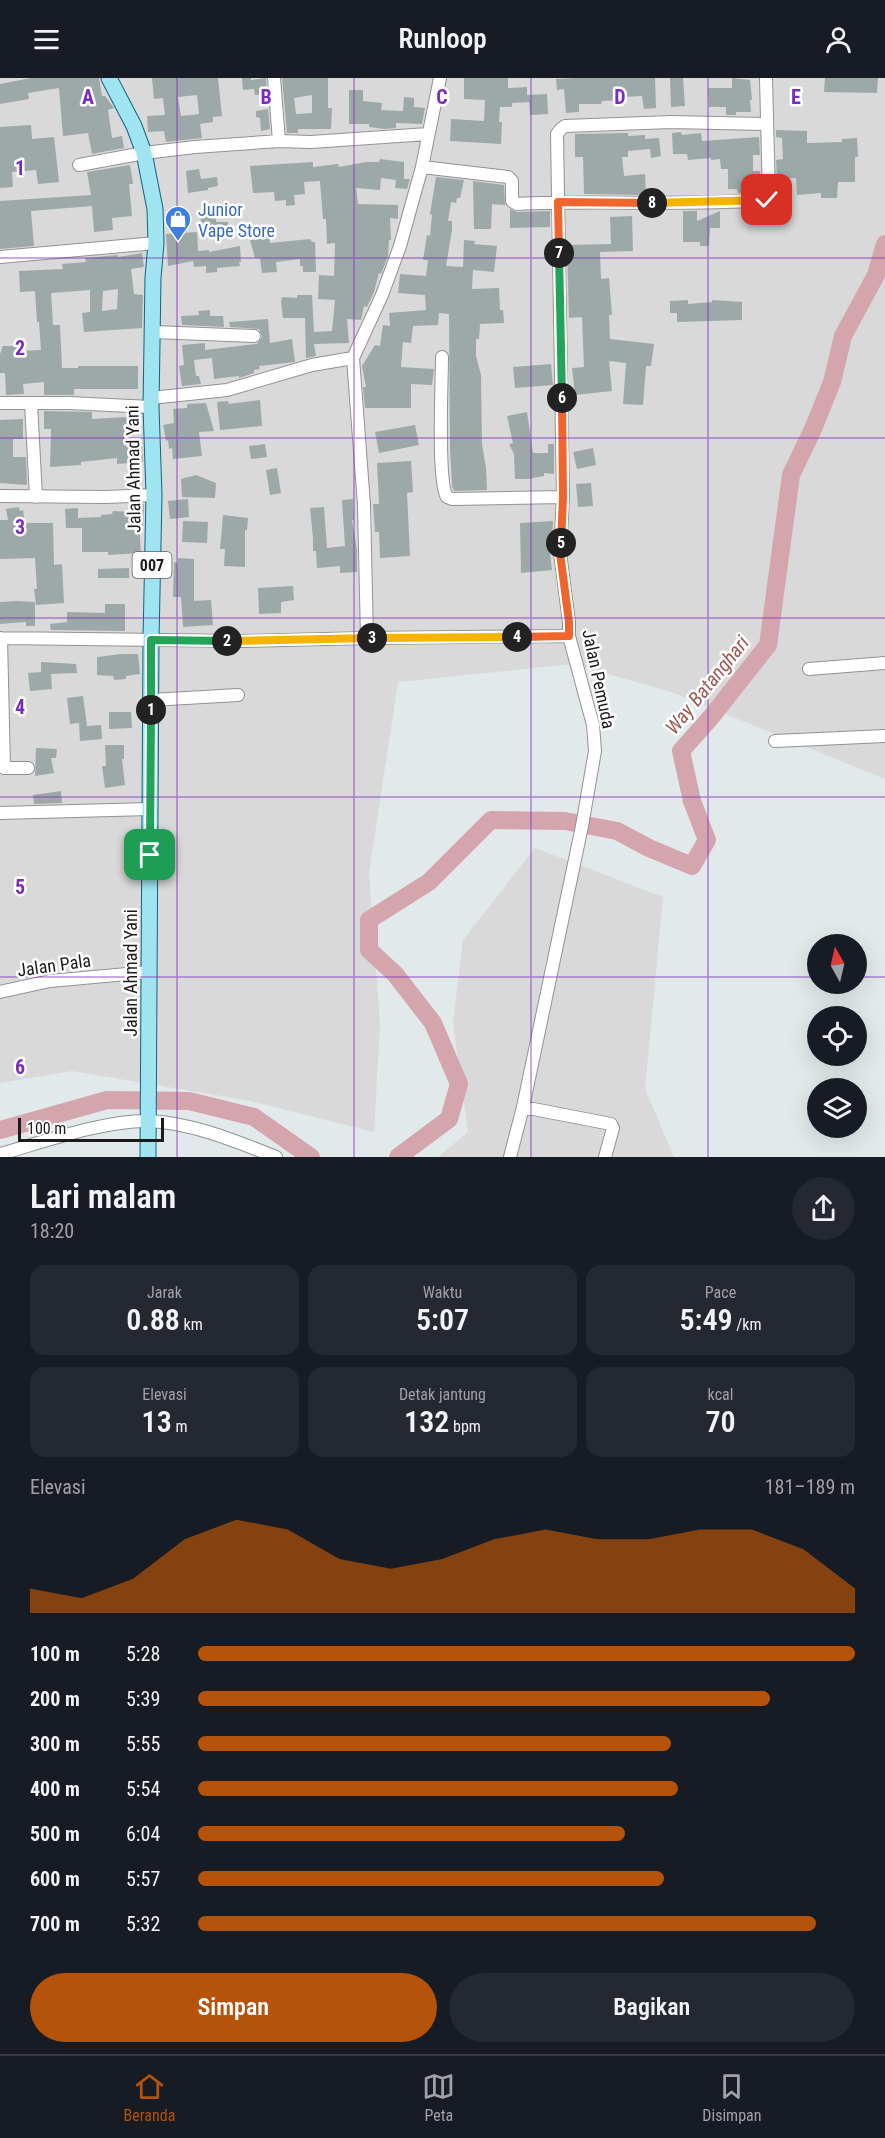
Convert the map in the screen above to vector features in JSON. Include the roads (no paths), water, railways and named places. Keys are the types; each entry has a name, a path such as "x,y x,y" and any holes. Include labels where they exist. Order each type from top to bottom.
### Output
{"main road":[{"name":"Jalan Ahmad Yani","path":"109,78 129,115 144,153 155,209 151,403 154,495 148,1157"}],"street":[{"path":"274,78 279,141"},
{"path":"367,638 364,505 353,358 386,285 400,246 422,167 440,78"},
{"path":"422,167 508,177 512,181 512,201 515,204 767,200 769,198 766,78"},
{"name":"Jalan Pemuda","path":"510,1157 523,1107 582,826 594,751 592,725 569,636 560,553 563,497 558,135 561,129 572,125 767,124"},
{"path":"79,165 144,153 279,141 311,142 428,134"},
{"path":"0,257 156,243"},
{"path":"153,332 254,336"},
{"path":"442,357 442,471 443,490 447,497 452,499 563,497"},
{"path":"0,393 4,403 151,403 227,390 312,365 353,358"},
{"path":"31,403 36,497"},
{"path":"0,496 154,495"},
{"path":"28,768 4,768 0,638 243,641 569,636"},
{"path":"808,669 885,663"},
{"path":"151,700 238,695"},
{"path":"775,741 885,736"},
{"path":"0,813 150,809"},
{"name":"Jalan Pala","path":"0,992 50,981 149,972"},
{"path":"523,1107 611,1124 613,1128 605,1157"},
{"path":"0,1154 148,1117 181,1125 276,1157"}],"waterway":[{"name":"Way Batanghari","path":"398,1157 449,1119 459,1084 433,1023 395,974 369,950 369,920 429,882 491,820 565,821 617,831 649,848 692,866 707,840 692,801 681,751 768,645 791,475 832,382 843,336 876,275 885,244"},
{"name":"Way Batanghari","path":"0,1130 107,1100 189,1101 254,1117 311,1157"}],"place":[{"name":"Junior Vape Store","path":"178,242"}]}
